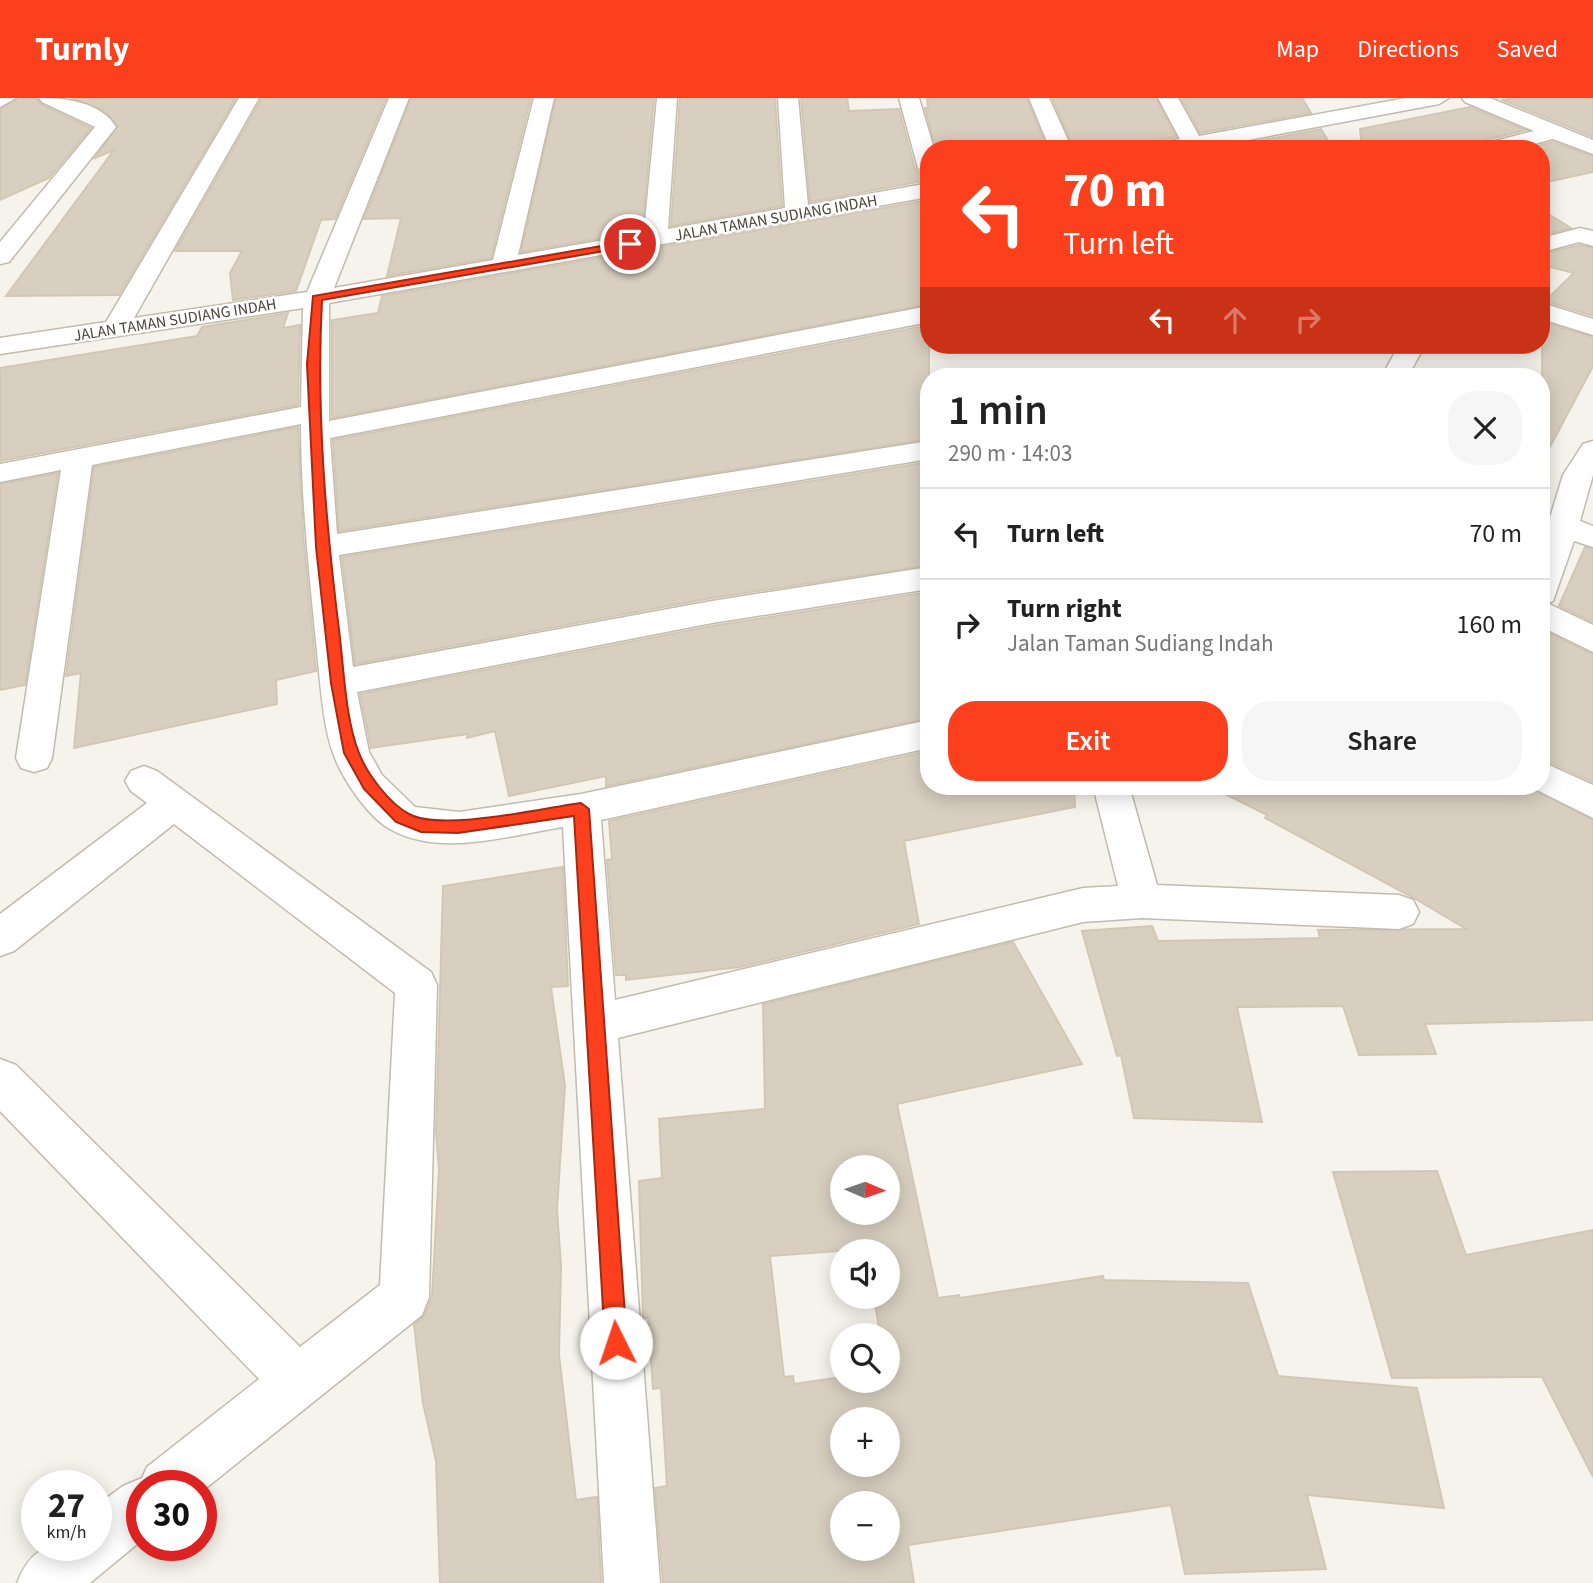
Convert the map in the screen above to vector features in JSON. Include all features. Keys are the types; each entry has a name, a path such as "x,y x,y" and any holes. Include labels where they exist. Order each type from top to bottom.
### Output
{"street":[{"path":"0,100 6,98"},
{"path":"0,257 107,124 49,98"},
{"path":"114,330 248,98"},
{"path":"399,98 317,298 313,364 322,547 338,683 351,753 369,785 402,818 421,825 458,827 581,809 920,736"},
{"path":"503,264 544,98"},
{"path":"655,239 667,98"},
{"path":"788,98 797,215"},
{"path":"909,98 921,140"},
{"path":"1039,98 1056,140"},
{"path":"1168,98 1191,140"},
{"path":"1317,98 1331,118"},
{"path":"1214,140 1439,98"},
{"path":"1472,98 1593,148"},
{"path":"1524,140 1554,132"},
{"path":"13,208 51,192"},
{"name":"JALAN TAMAN SUDIANG INDAH","path":"0,346 317,298 920,192"},
{"path":"1550,242 1589,234"},
{"path":"1550,314 1593,327"},
{"path":"0,473 78,457 315,423 920,316"},
{"path":"1550,567 1577,475 1593,450"},
{"path":"322,547 920,451"},
{"path":"34,758 78,457"},
{"path":"1563,526 1593,537"},
{"path":"338,683 712,612 920,579"},
{"path":"1550,617 1593,640"},
{"path":"1550,780 1593,803"},
{"path":"0,939 159,793 416,985 404,1297 186,1470"},
{"path":"1113,795 1142,901"},
{"path":"581,809 632,1583"},
{"path":"595,1024 1083,905 1142,901 1399,912"},
{"path":"0,1080 298,1381"},
{"path":"112,1529 126,1519"},
{"path":"45,1583 72,1561"}],"building":[{"path":"18,98 36,98 41,104 91,128 49,178 0,200 0,109"},
{"path":"72,98 236,98 119,295 6,296 114,150 95,158 118,125 103,110"},
{"path":"262,98 386,98 335,219 321,220 296,291 233,300 230,273 242,251 175,251"},
{"path":"411,98 531,98 491,258 387,276 401,218 364,219"},
{"path":"556,98 654,98 642,231 521,252"},
{"path":"680,98 775,98 782,206 671,226"},
{"path":"801,98 847,98 849,111 899,109 915,169 920,173 920,181 810,202"},
{"path":"927,98 1027,98 1043,140 934,140 925,108 928,108"},
{"path":"1052,98 1156,98 1176,137 1160,140 1070,140"},
{"path":"1181,98 1302,98 1311,113 1200,133"},
{"path":"1593,98 1593,137 1503,100"},
{"path":"1470,107 1526,130 1486,140 1361,140 1360,129"},
{"path":"1321,129 1328,140 1263,140"},
{"path":"1550,143 1593,156 1593,172 1550,181"},
{"path":"920,202 920,306 332,418 332,320 378,313 382,296"},
{"path":"1550,215 1571,228 1550,233"},
{"path":"1579,245 1593,248 1593,316 1550,303 1550,296 1574,273 1550,267 1550,252"},
{"path":"288,313 283,328 300,325 298,405 0,461 0,368 197,336 202,327"},
{"path":"1550,324 1593,337 1593,366 1550,447 1550,368 1542,368 1542,354 1550,354"},
{"path":"920,327 920,354 929,354 929,368 920,368 920,440 339,531 333,440"},
{"path":"298,427 303,534 316,671 276,680 277,704 74,748 81,673 66,676 94,467"},
{"path":"920,463 920,566 712,598 355,664 342,557"},
{"path":"58,473 25,685 0,690 0,484"},
{"path":"1585,547 1593,549 1593,622 1559,606"},
{"path":"920,593 920,720 606,786 606,776 509,796 495,731 467,738 468,734 371,748 360,694 712,626"},
{"path":"1550,633 1593,654 1593,782 1550,763"},
{"path":"920,753 920,795 1074,795 1075,807 904,841 919,924 740,967 626,980 626,975 616,975 607,860 612,859 609,821"},
{"path":"1227,795 1544,795 1593,820 1593,1020 1425,1024 1436,1054 1359,1055 1343,1006 1237,1007 1262,1122 1134,1118 1121,1055 1117,1056 1082,931 1152,926 1158,941 1320,938 1318,930 1466,929 1265,818 1267,815"},
{"path":"563,867 568,986 551,987 565,1086 557,1209 561,1265 559,1355 576,1500 597,1497 601,1583 440,1583 436,1461 423,1403 414,1325 424,1316 432,1297 439,1169 436,1131 443,886"},
{"path":"1013,942 1082,1064 897,1104 938,1298 959,1295 960,1298 1103,1276 1104,1280 1248,1283 1278,1376 1417,1388 1444,1508 1307,1495 1326,1569 1185,1574 1171,1505 908,1545 914,1583 663,1583 655,1488 667,1486 661,1388 653,1389 648,1318 643,1319 639,1181 662,1178 659,1119 765,1109 763,1004","holes":["830,1239 900,1239 900,1309 876,1309 878,1323 900,1323 900,1393 830,1393 830,1379 794,1384 793,1376 784,1377 770,1256 830,1252"]},
{"path":"1437,1171 1466,1255 1593,1230 1593,1477 1542,1377 1392,1378 1333,1172"}],"route":[{"path":"616,1343 581,809 458,827 421,825 402,818 369,785 351,753 338,683 322,547 313,364 317,298 630,244"}]}
